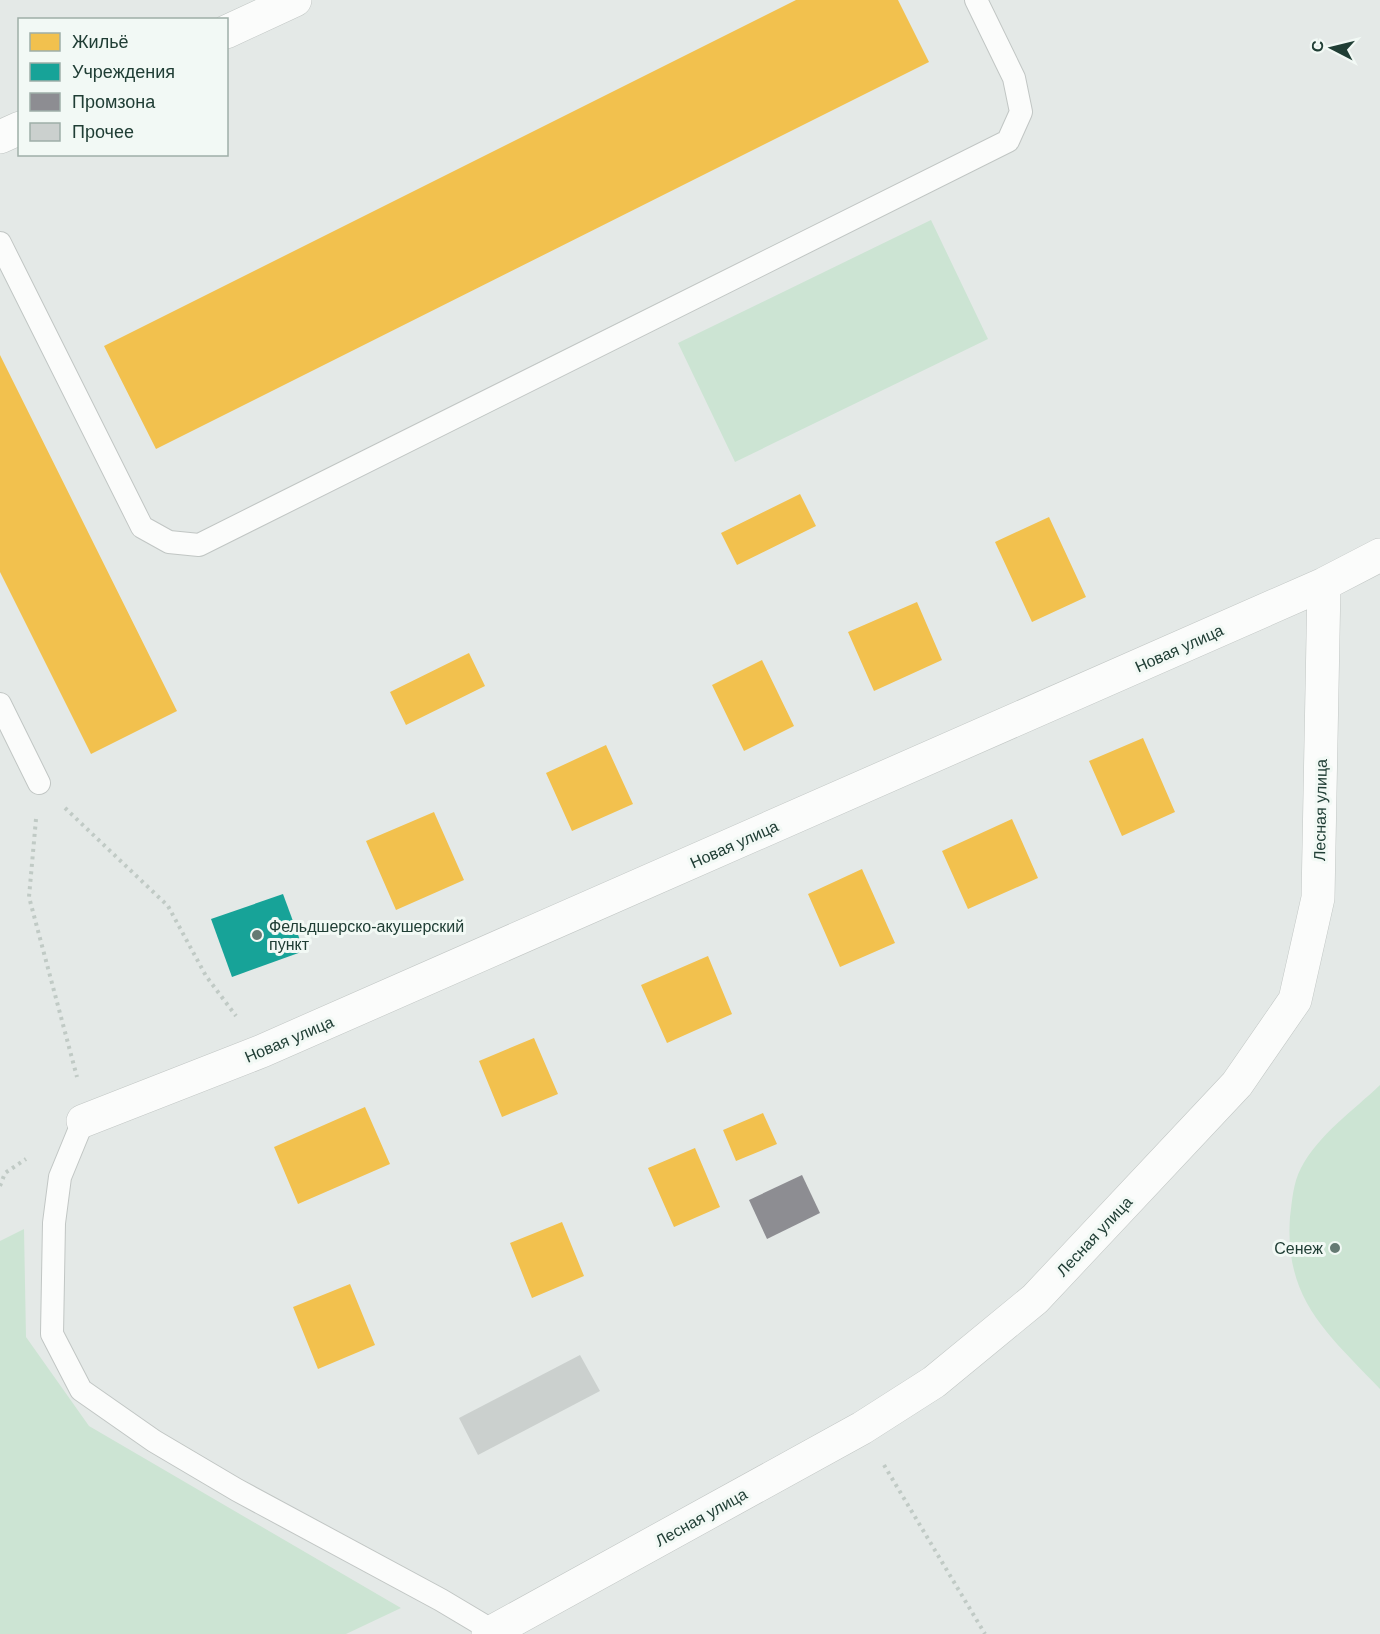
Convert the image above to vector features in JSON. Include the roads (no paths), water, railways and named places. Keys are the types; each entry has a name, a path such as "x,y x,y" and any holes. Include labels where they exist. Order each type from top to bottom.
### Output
{"street":[{"path":"228,31 275,4"},
{"path":"0,137 18,129"},
{"name":"Новая улица","path":"83,1121 262,1051 1324,584 1380,555"},
{"name":"Лесная улица","path":"490,1633 862,1428 934,1382 1035,1299 1237,1084 1295,1000 1318,898 1324,584"}],"lane":[{"path":"0,243 142,527 169,542 199,545 1008,141 1021,112 1014,78 976,0"},
{"path":"0,704 39,783"},
{"path":"83,1121 60,1177 54,1223 52,1334 81,1390 154,1442 237,1490 441,1600 490,1633"}],"place":[{"name":"Фельдшерско-акушерский пункт","path":"257,935"},
{"name":"Сенеж","path":"1335,1248"}]}
